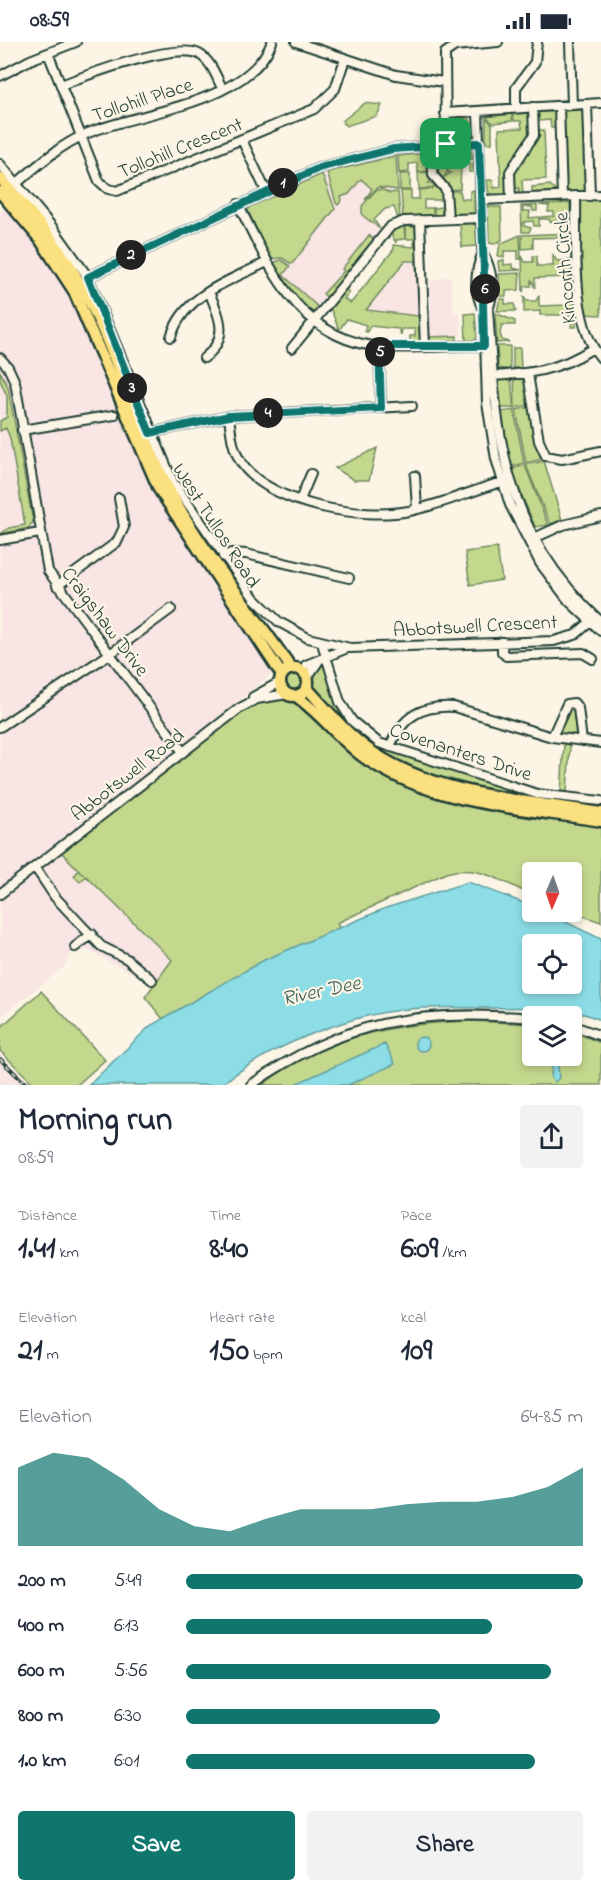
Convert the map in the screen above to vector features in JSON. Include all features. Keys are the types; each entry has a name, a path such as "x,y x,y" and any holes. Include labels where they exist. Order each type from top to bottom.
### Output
{"main road":[{"name":"West Tullos Road","path":"0,178 36,219 69,264 95,313 167,486 285,675"},
{"name":"West Tullos Road","path":"0,192 40,239 74,291 159,489 285,675"},
{"path":"601,813 473,791 412,773 372,752 351,736 307,683 301,670 285,675 292,695 358,753 404,780 471,800 601,821"},
{"path":"292,695 307,683"}],"street":[{"path":"0,76 76,42"},
{"name":"Tollohill Place","path":"16,184 50,155 81,136 157,115 222,88 251,72 268,53 272,42"},
{"path":"296,42 396,75 444,82"},
{"path":"446,144 443,58 448,50 455,46 498,42"},
{"path":"516,108 516,88 535,62 537,42"},
{"path":"570,42 572,105"},
{"path":"61,84 130,61 187,50 206,60 222,88"},
{"name":"Tollohill Crescent","path":"48,53 99,181 108,189 117,191 243,140 321,105 335,89 345,59"},
{"path":"586,104 590,196"},
{"path":"445,113 601,104"},
{"path":"559,106 562,197"},
{"path":"510,199 510,172 534,135 533,107"},
{"path":"478,111 489,376 505,481 531,540 596,620 601,631"},
{"path":"243,140 266,191"},
{"path":"88,277 266,191 337,162 393,149 479,143"},
{"path":"432,145 433,175 446,190 448,219"},
{"name":"Abbotswell Crescent","path":"0,165 88,277 150,433 173,482 254,598 279,622 308,638 350,648 562,639 575,635 596,620"},
{"name":"Kincorth Circle","path":"601,195 576,196 581,315 593,348 601,358"},
{"path":"481,200 576,196"},
{"path":"238,204 287,296 314,321 345,338 379,346 487,346"},
{"path":"292,348 388,228 401,222 482,218"},
{"path":"420,220 425,347"},
{"path":"483,254 490,267 492,298 486,308"},
{"path":"483,254 477,267 478,298 486,308"},
{"path":"171,337 178,319 188,305 267,262"},
{"path":"204,358 216,345 221,332 220,317 209,292"},
{"path":"379,346 381,408"},
{"path":"489,376 528,374 562,366 593,348"},
{"name":"Craigshaw Drive","path":"0,358 13,375 45,564 57,586 183,752"},
{"path":"528,374 538,441 546,456 562,459 601,452"},
{"path":"150,433 229,416 412,406"},
{"path":"22,430 114,415"},
{"path":"229,416 235,450 243,466 265,484 300,500 352,512 387,513 417,509 505,481"},
{"path":"300,500 311,474"},
{"path":"415,476 417,509"},
{"path":"57,586 117,542 124,527 119,498"},
{"path":"531,540 563,525 601,516"},
{"path":"0,540 40,533"},
{"path":"223,556 233,553 246,554 349,578"},
{"path":"0,727 110,654 171,609"},
{"path":"502,642 502,652 506,656 583,653 593,659"},
{"name":"Covenanters Drive","path":"322,643 336,692 345,712 367,735 390,747 537,794 601,801"},
{"name":"Abbotswell Crescent","path":"306,665 350,648"},
{"name":"Abbotswell Crescent","path":"307,683 314,665 327,656"},
{"path":"240,708 285,675"},
{"path":"240,708 257,699 292,695"},
{"path":"552,737 567,704 574,703 578,708 582,741"},
{"path":"390,747 401,724 410,716 437,706 454,707 552,737 601,742"},
{"name":"Abbotswell Road","path":"0,894 240,708"},
{"path":"35,867 56,897 101,946 127,959 152,980"},
{"path":"75,947 92,934"},
{"path":"251,1085 319,1044 376,1024 430,1016 522,1018"},
{"path":"582,1029 601,1036"}],"shaded area":[{"path":"396,156 399,205 379,202 366,218 380,229 315,312 311,312 273,263 248,211 249,207 322,174"},
{"path":"7,207 57,269 98,350 274,672 59,848 171,961 153,984 87,950 73,950 64,967 0,1017 0,213"},
{"path":"405,261 416,261 418,316 365,310"},
{"path":"451,276 452,303 454,312 460,312 461,335 428,337 427,314 431,313 430,281"},
{"path":"0,1054 8,1062 32,1085 0,1085"}],"green space":[{"path":"365,103 382,105 377,116 346,126 342,121"},
{"path":"583,110 587,191 565,192 562,111"},
{"path":"539,112 555,112 556,128 551,128 550,120 538,121"},
{"path":"531,113 532,135 512,166 508,194 489,195 487,180 493,180 494,188 501,187 499,129 522,128 521,121 514,121 513,114"},
{"path":"512,114 512,121 493,123 486,117"},
{"path":"457,117 470,119 472,136 452,136 451,123"},
{"path":"486,118 492,124 492,143 486,143"},
{"path":"538,130 544,130 546,179 522,180 523,194 516,194 514,192 519,192 519,188 514,188 515,170"},
{"path":"471,150 473,159 464,160 463,163 473,163 473,172 469,172 469,164 461,164 460,189 449,190 436,175 436,152 446,151 446,156 438,156 438,164 447,164 447,173 443,178 451,173 448,172 448,164 456,163 456,155 447,155 447,151"},
{"path":"428,153 429,160 424,160 424,164 430,164 430,171 418,172 417,163 409,164 409,172 399,173 398,156"},
{"path":"396,156 398,190 378,187 365,200 372,189 361,179 349,194 341,197 342,200 338,205 336,203 327,172"},
{"path":"430,172 432,180 428,183 436,184 432,188 419,189 418,173"},
{"path":"322,174 335,209 292,264 282,258 271,259 248,211 249,207"},
{"path":"400,174 410,174 410,190 400,190"},
{"path":"437,185 442,191 442,200 424,200 424,208 433,208 433,216 403,217 401,191 411,191 411,199 419,199 419,190 432,189"},
{"path":"550,185 557,191 532,193 532,187"},
{"path":"381,189 389,193 398,192 400,217 398,218 394,207 385,209 374,220 380,229 362,215 362,206 375,191"},
{"path":"474,190 474,214 451,215 449,191 460,191 462,199 470,199 470,191"},
{"path":"601,198 601,315 584,314 579,203 583,199"},
{"path":"570,203 571,230 570,226 564,226 564,220 550,222 549,219 540,219 554,216 554,212 548,212 549,206 539,205"},
{"path":"537,205 537,211 533,211 532,207 523,207 523,211 530,211 529,218 539,217 539,226 534,226 533,221 524,222 524,226 531,228 529,232 522,232 521,206"},
{"path":"442,207 442,215 434,216 434,208"},
{"path":"488,207 501,207 502,240 495,244 489,243"},
{"path":"473,223 476,226 477,246 462,247 460,224"},
{"path":"404,226 405,239 396,240 396,243 390,232"},
{"path":"405,226 418,228 420,281 417,282 416,261 405,261 366,310 418,316 419,305 422,342 410,342 410,336 415,336 415,329 402,329 401,335 399,329 370,326 367,332 365,331 366,325 347,319 339,330 330,307 345,289 349,292 344,299 351,303 394,249 393,245 414,247 414,239 406,239"},
{"path":"572,233 573,249 569,249 571,247 570,237 533,238 533,248 522,249 522,235"},
{"path":"369,235 374,239 327,297 323,294 344,271 342,269"},
{"path":"520,235 521,259 518,259 518,251 504,251 504,257 498,256 500,244"},
{"path":"573,254 574,288 570,289 572,277 535,278 535,288 531,279 531,286 525,286 523,292 522,256 525,262 533,262 533,256 537,256 537,266 553,266 553,255 557,261 571,260"},
{"path":"281,260 290,266 283,275 319,308 315,312 308,310 295,300 273,263"},
{"path":"504,260 504,265 513,264 513,268 521,270 499,271 498,261"},
{"path":"520,273 519,290 506,291 506,296 500,296 499,274"},
{"path":"575,294 576,327 571,327 573,315 540,315 540,311 524,312 524,296 526,301 536,301 539,295 539,306 567,305 567,295 569,300 573,300"},
{"path":"500,299 505,299 505,304 514,304 516,311 497,311"},
{"path":"475,313 477,337 474,341 466,342 465,314"},
{"path":"495,313 515,321 515,325 502,325 500,333 502,340 509,342 497,343"},
{"path":"457,336 457,342 431,342 428,337"},
{"path":"497,346 510,346 510,370 498,368"},
{"path":"513,348 520,348 521,368 513,368"},
{"path":"0,371 8,387 33,522 29,528 0,534 9,528 25,525 10,438 6,428 0,431 0,421 7,417 7,396 0,380"},
{"path":"501,378 511,379 514,408 500,408 498,381"},
{"path":"514,378 525,380 529,405 515,408"},
{"path":"530,407 537,449 543,459 526,463 516,410"},
{"path":"514,410 524,463 511,467 501,412"},
{"path":"377,448 369,480 354,480 335,468"},
{"path":"544,461 562,520 550,524 526,465"},
{"path":"525,465 548,525 535,527 511,469"},
{"path":"497,548 502,580 470,585 465,552"},
{"path":"319,664 325,664 328,668 330,687 340,710 351,725 372,742 556,799 556,802 457,785 402,766 354,735 314,688 311,676"},
{"path":"291,675 297,675 301,682 297,689 291,689 287,685 287,679"},
{"path":"287,694 381,768 601,821 601,922 582,916 582,862 522,862 522,890 480,873 458,871 446,873 337,923 339,928 218,987 163,1019 145,997 172,960 86,876 80,882 74,876 78,871 84,875 58,849 240,708"},
{"path":"572,705 575,710 578,736 558,733 567,707"},
{"path":"564,743 570,746 567,793 561,793"},
{"path":"41,991 105,1060 77,1085 35,1085 0,1051 0,1028"},
{"path":"444,1022 522,1023 522,1066 582,1066 582,1035 601,1043 601,1085 262,1085 312,1054 337,1043 389,1029"}],"water":[{"name":"River Dee","path":"468,882 522,902 522,922 566,922 601,939 601,1020 582,1014 582,1006 401,1010 355,1019 306,1036 259,1059 221,1085 89,1085 150,1026 264,960 386,908"},
{"path":"422,1037 427,1039 429,1044 427,1049 422,1051 417,1049 415,1044 417,1039"},
{"path":"385,1044 395,1064 348,1085 293,1085"},
{"path":"552,1066 558,1066 559,1078 555,1082 551,1078"}],"railway":[{"path":"0,1059 27,1085"}],"route":[{"path":"479,143 485,298 483,303 484,346 379,346 381,408 229,416 150,433 88,277 266,191 319,168 376,152 446,144 479,143"}]}
